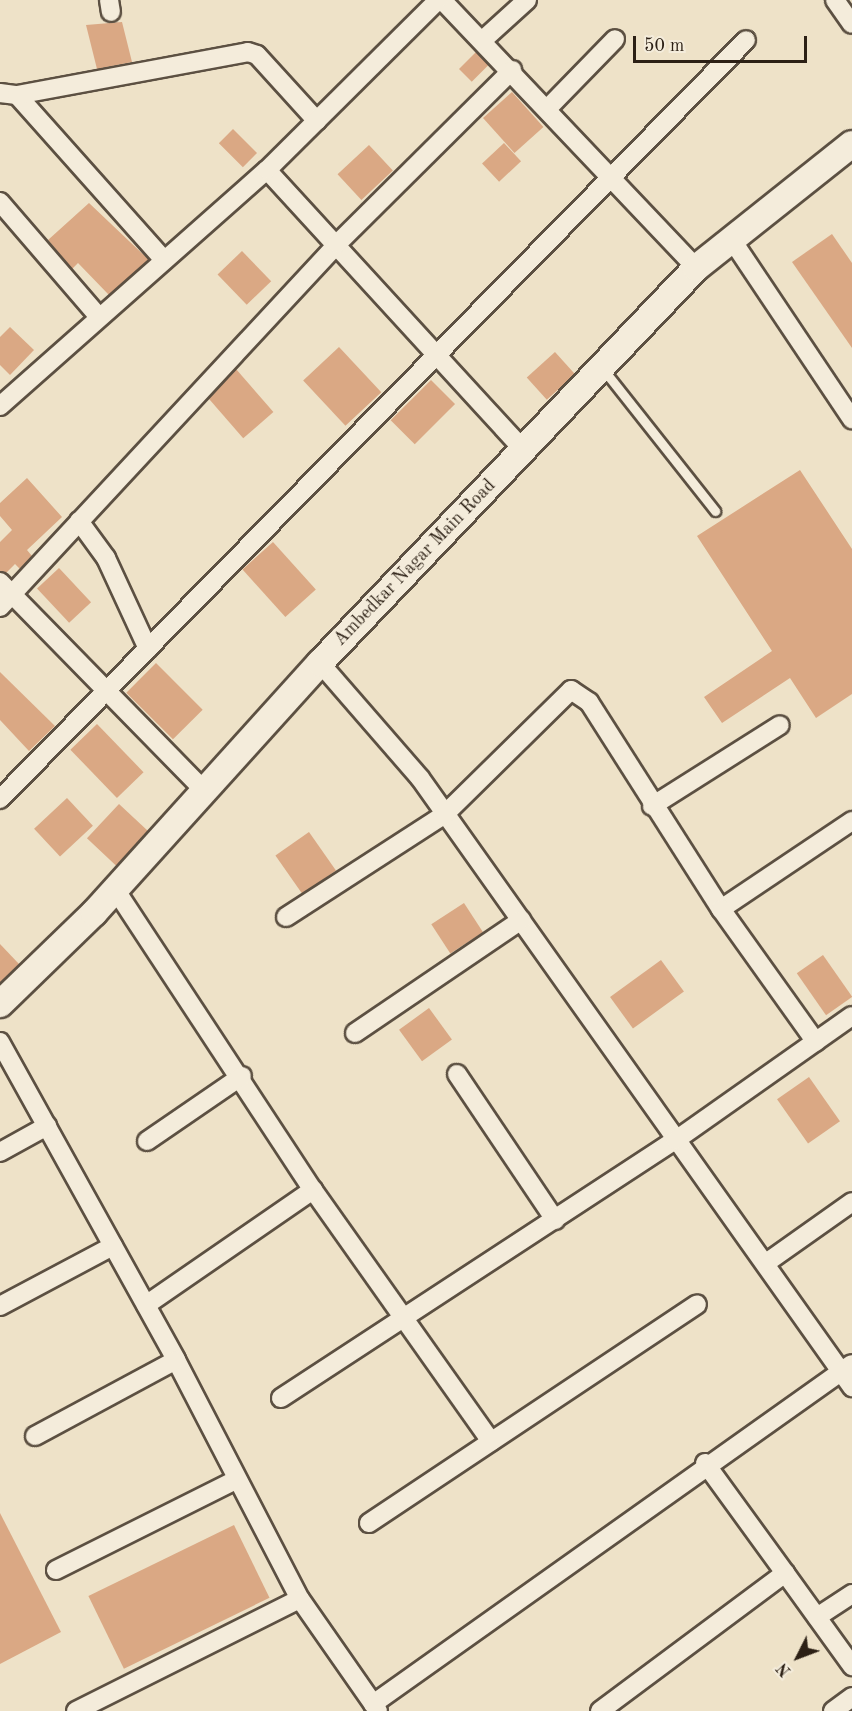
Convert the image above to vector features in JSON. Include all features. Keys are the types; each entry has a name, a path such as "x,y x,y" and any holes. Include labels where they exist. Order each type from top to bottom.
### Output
{"street":[{"path":"0,406 98,316 267,170 440,0 484,39 612,174 696,268"},
{"path":"484,39 527,0"},
{"path":"836,0 852,24"},
{"path":"548,108 615,39"},
{"path":"0,799 436,351 746,40"},
{"path":"8,94 248,52 317,121"},
{"path":"203,789 107,691 4,594 79,521 337,244 512,70"},
{"path":"8,94 164,260"},
{"name":"Ambedkar Nagar Main Road","path":"0,1004 115,889 203,789 320,663 696,268 852,144"},
{"path":"267,170 436,351 523,449"},
{"path":"0,202 98,316"},
{"path":"732,240 852,419"},
{"path":"79,521 106,558 148,649"},
{"path":"320,663 445,814 676,1140 766,1263 847,1368 852,1387"},
{"path":"286,917 445,814 571,690 589,702 652,806 721,909 816,1042"},
{"path":"652,806 780,725"},
{"path":"721,909 852,821"},
{"path":"115,889 242,1076 313,1190 491,1441"},
{"path":"356,1033 520,921"},
{"path":"281,1398 676,1140 852,1016"},
{"path":"0,1042 176,1360 236,1480 300,1599 376,1707 705,1464 847,1368"},
{"path":"457,1074 555,1220"},
{"path":"147,1141 242,1076"},
{"path":"0,1152 46,1126"},
{"path":"146,1305 313,1190"},
{"path":"766,1263 852,1202"},
{"path":"0,1306 113,1246"},
{"path":"369,1524 697,1304"},
{"path":"34,1436 176,1360"},
{"path":"705,1464 852,1666"},
{"path":"56,1570 236,1480"},
{"path":"600,1711 785,1573"},
{"path":"817,1617 852,1593"},
{"path":"76,1711 300,1599"},
{"path":"833,1711 852,1697"}],"lane":[{"path":"601,368 715,511"}],"building":[{"path":"122,22 132,62 97,69 86,25"},
{"path":"476,52 489,65 472,82 459,69"},
{"path":"512,92 543,127 514,153 483,118"},
{"path":"233,129 257,153 243,167 219,143"},
{"path":"504,143 521,161 499,182 482,163"},
{"path":"369,145 393,171 361,200 338,174"},
{"path":"89,203 149,260 109,295 78,263 72,269 48,240"},
{"path":"832,234 852,263 852,348 792,262"},
{"path":"242,251 271,281 247,305 218,275"},
{"path":"10,327 34,350 10,375 0,365 0,337"},
{"path":"339,347 381,392 345,426 303,380"},
{"path":"555,352 575,374 547,400 527,377"},
{"path":"236,369 273,412 243,438 206,395"},
{"path":"431,380 455,404 415,444 391,420"},
{"path":"800,470 852,549 852,694 816,718 790,678 722,723 704,697 772,651 697,536"},
{"path":"27,478 62,517 27,550 32,556 20,569 15,564 6,573 0,571 0,542 12,530 0,516 0,503"},
{"path":"273,542 316,590 285,617 243,569"},
{"path":"59,568 91,602 69,623 37,588"},
{"path":"156,663 203,710 173,739 126,693"},
{"path":"0,672 55,726 29,751 0,720"},
{"path":"97,724 144,772 117,798 70,750"},
{"path":"67,798 93,826 60,856 34,829"},
{"path":"119,804 148,831 116,866 87,838"},
{"path":"309,832 336,871 302,894 275,856"},
{"path":"464,903 483,932 450,954 431,924"},
{"path":"0,944 19,964 0,983"},
{"path":"823,955 852,996 826,1015 797,973"},
{"path":"661,960 684,992 633,1029 610,997"},
{"path":"429,1008 452,1040 422,1061 399,1030"},
{"path":"809,1077 840,1121 808,1144 777,1099"},
{"path":"0,1513 61,1632 0,1664"},
{"path":"234,1525 270,1598 124,1669 88,1596"}]}
